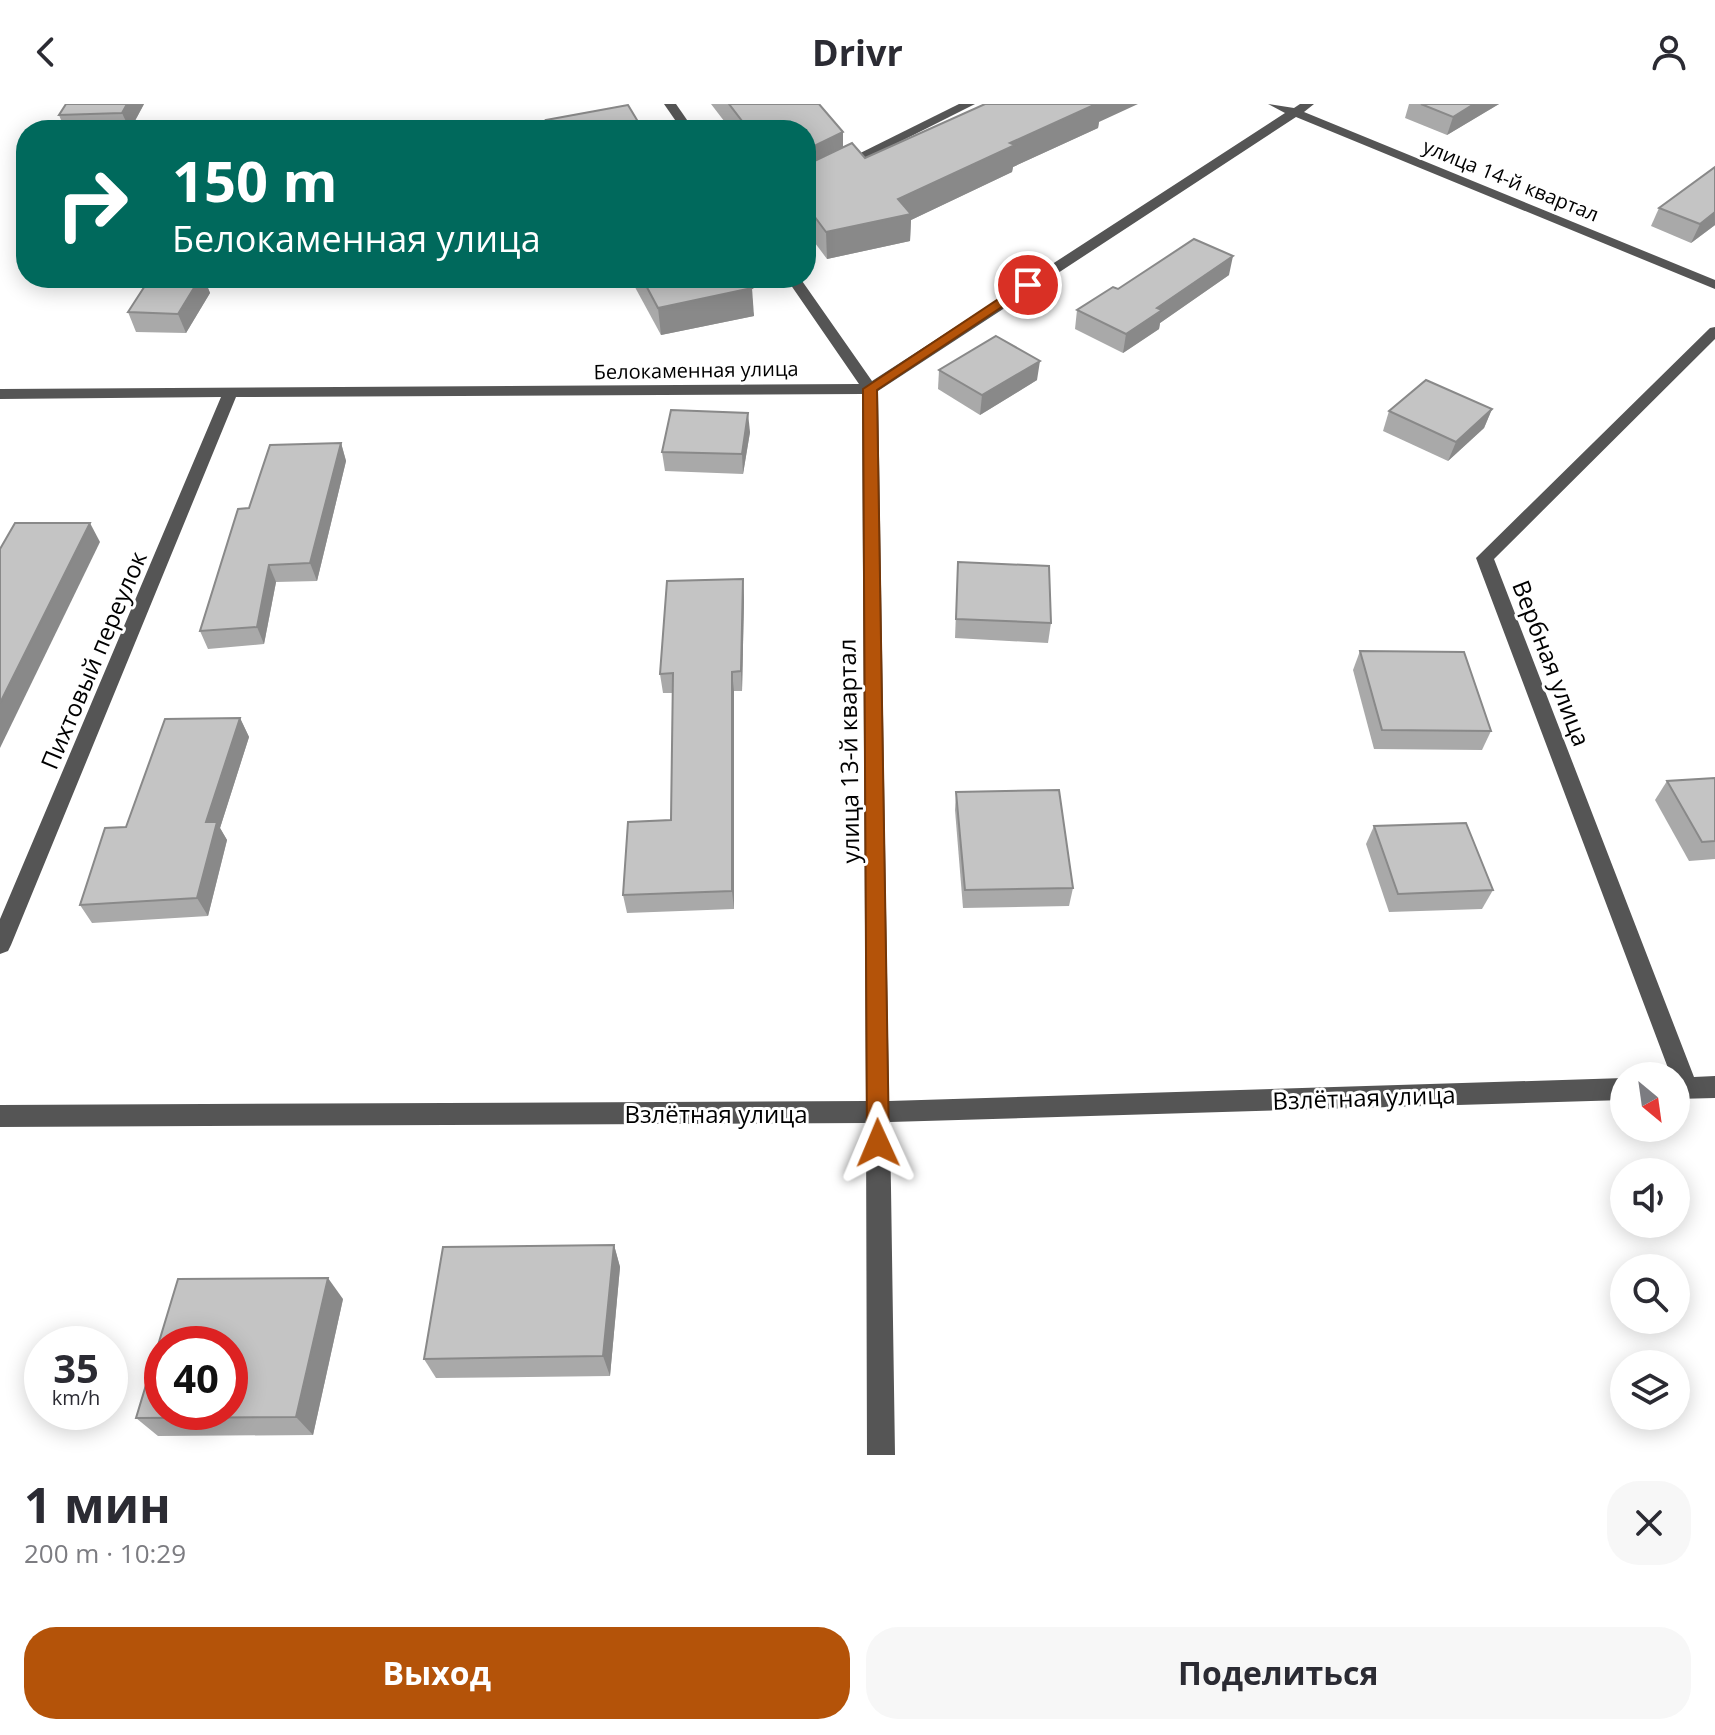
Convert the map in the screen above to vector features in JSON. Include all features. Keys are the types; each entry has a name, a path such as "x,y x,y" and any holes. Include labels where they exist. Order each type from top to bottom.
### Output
{"street":[{"path":"816,180 969,104"},
{"name":"улица 14-й квартал","path":"1274,104 1715,285"},
{"path":"800,288 870,389 1308,104"},
{"name":"Вербная улица","path":"1671,1062 1485,558 1715,331"},
{"name":"Белокаменная улица","path":"0,394 870,389"},
{"name":"улица 13-й квартал","path":"870,389 881,1455"},
{"name":"Пихтовый переулок","path":"0,945 230,394"},
{"path":"1690,1088 1715,1087"},
{"name":"Взлётная улица","path":"0,1116 877,1112 1610,1089"}],"building":[{"path":"66,104 127,104 122,113 59,115"},
{"path":"729,104 819,104 843,132 816,145 816,120 741,120"},
{"path":"985,104 1096,104 898,199 911,214 826,232 816,218 816,160 852,143 865,158"},
{"path":"1421,104 1474,104 1453,117"},
{"path":"628,105 637,120 546,120"},
{"path":"1715,167 1715,212 1700,224 1659,208"},
{"path":"1194,239 1233,256 1157,308 1162,310 1126,334 1077,310 1113,287 1118,289"},
{"path":"144,288 194,288 178,314 128,312"},
{"path":"647,288 752,288 658,308"},
{"path":"996,336 1040,361 982,395 939,370"},
{"path":"1426,380 1492,409 1456,442 1389,411"},
{"path":"671,410 748,413 742,454 662,452"},
{"path":"341,443 310,563 269,565 257,627 200,631 238,509 249,508 270,445"},
{"path":"15,523 90,523 0,703 0,549"},
{"path":"958,562 1049,566 1051,623 956,619"},
{"path":"743,579 741,671 732,672 732,891 623,895 628,822 671,820 673,673 660,674 667,581"},
{"path":"1360,651 1464,652 1491,731 1382,730"},
{"path":"240,718 206,822 217,822 197,898 80,905 105,828 126,827 165,719"},
{"path":"1715,778 1715,841 1702,842 1667,781"},
{"path":"1059,790 1073,888 965,890 956,792"},
{"path":"1466,823 1493,890 1398,894 1374,826"},
{"path":"614,1245 603,1356 424,1359 443,1247"},
{"path":"328,1278 296,1417 248,1417 248,1326 164,1326 178,1279"},
{"path":"144,1392 144,1418 136,1418"}],"route":[{"path":"878,1143 870,389 1028,285"}]}
